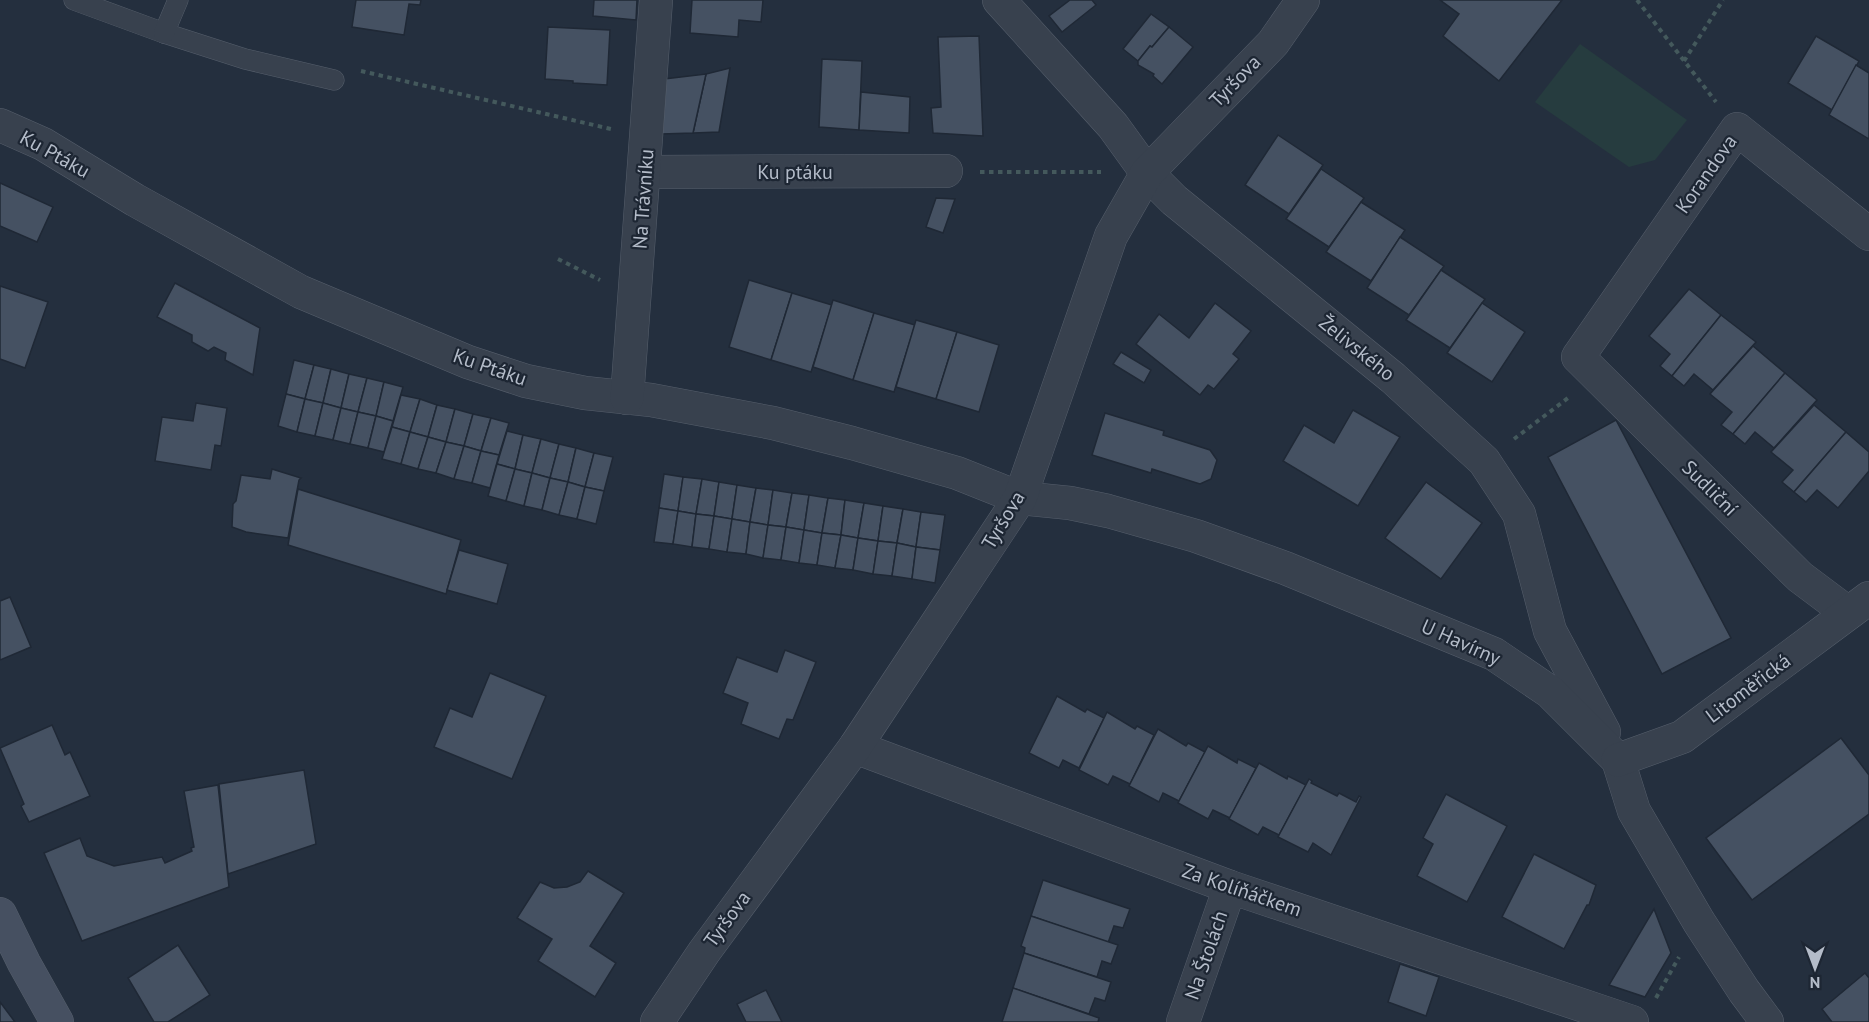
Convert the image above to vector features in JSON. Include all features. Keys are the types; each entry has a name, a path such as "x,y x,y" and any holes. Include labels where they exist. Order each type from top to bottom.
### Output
{"street":[{"name":"Na Trávníku","path":"627,398 656,0"},
{"name":"Želivského","path":"999,0 1113,126 1147,173 1174,200 1393,378 1484,461 1519,514 1550,632 1618,760"},
{"name":"Tyršova","path":"658,1022 704,952 855,747 1020,498 1111,236 1147,173 1273,43 1303,0"},
{"name":"Ku Ptáku","path":"0,125 44,144 135,200 301,292 468,362 526,381 585,393 708,410 852,442 957,473 1020,498"},
{"name":"Korandova","path":"1578,357 1737,129 1869,234"},
{"name":"Ku ptáku","path":"645,172 946,171"},
{"name":"Sudliční","path":"1578,357 1800,577 1859,606"},
{"name":"U Havírny","path":"1020,498 1070,503 1108,511 1196,536 1285,568 1494,654 1550,692 1618,760 1634,812 1698,922 1767,1022"},
{"name":"Litoměřická","path":"1618,760 1682,737 1859,606"},
{"name":"Za Kolíňáčkem","path":"855,747 1230,887 1643,1012"},
{"name":"Na Štolách","path":"1183,1022 1230,887"},
{"path":"0,914 57,1022"}],"lane":[{"path":"74,0 164,33 245,59 334,80"},
{"path":"164,33 178,0"}],"path":[{"path":"1637,0 1737,129"},
{"path":"1684,61 1723,0"},
{"path":"354,69 618,131 645,172"},
{"path":"946,171 1147,173"},
{"path":"1484,461 1577,392 1578,357"},
{"path":"1643,1012 1698,922"}],"green space":[{"path":"1580,44 1687,120 1655,160 1629,167 1535,102"}],"building":[{"path":"356,0 421,0 420,5 409,4 404,35 352,27"},
{"path":"594,0 637,0 636,20 593,16"},
{"path":"692,0 763,0 761,22 739,20 738,37 690,33"},
{"path":"1070,0 1092,0 1096,5 1062,32 1049,16"},
{"path":"1440,0 1562,0 1499,81 1443,36 1459,14"},
{"path":"1151,14 1169,27 1138,61 1123,49"},
{"path":"548,27 610,30 607,85 545,79"},
{"path":"1169,27 1193,47 1162,84 1153,76 1154,74 1138,65 1138,61"},
{"path":"979,36 983,136 933,133 931,108 941,107 938,37"},
{"path":"1816,36 1859,61 1832,110 1788,83"},
{"path":"822,59 862,61 859,130 819,127"},
{"path":"1856,65 1869,73 1869,139 1829,115"},
{"path":"730,68 719,132 693,133 706,74"},
{"path":"706,74 693,133 661,134 664,79"},
{"path":"861,92 910,97 909,133 859,130"},
{"path":"1278,135 1323,165 1289,214 1245,185"},
{"path":"1321,169 1364,198 1329,247 1286,219"},
{"path":"0,183 53,207 37,242 0,226"},
{"path":"936,198 955,199 943,233 926,227"},
{"path":"1361,202 1405,230 1371,281 1326,252"},
{"path":"1400,237 1444,266 1409,315 1367,288"},
{"path":"1441,270 1485,299 1450,348 1406,320"},
{"path":"749,280 792,293 771,360 729,347"},
{"path":"175,283 260,328 253,375 225,360 226,353 214,347 208,351 192,342 192,335 157,317"},
{"path":"0,286 48,302 25,368 0,359"},
{"path":"1689,289 1721,315 1672,376 1660,366 1670,354 1649,336"},
{"path":"792,293 832,305 811,372 771,360"},
{"path":"833,300 874,313 853,380 813,367"},
{"path":"1215,303 1251,331 1233,354 1239,359 1214,389 1208,385 1200,395 1136,344 1159,314 1189,338"},
{"path":"1482,303 1525,332 1492,382 1447,353"},
{"path":"874,313 915,325 894,392 853,380"},
{"path":"1721,315 1756,342 1713,390 1694,374 1684,386 1672,376"},
{"path":"916,320 957,332 936,399 896,387"},
{"path":"957,332 999,345 979,412 936,399"},
{"path":"1753,346 1785,373 1733,434 1721,425 1732,412 1710,394"},
{"path":"1121,352 1151,370 1144,383 1113,364"},
{"path":"294,360 314,365 305,399 286,394"},
{"path":"314,365 331,369 323,403 305,399"},
{"path":"331,369 349,374 341,408 323,403"},
{"path":"1785,373 1817,400 1774,448 1755,432 1745,444 1733,434"},
{"path":"349,374 367,378 358,412 341,408"},
{"path":"367,378 384,382 376,416 358,412"},
{"path":"384,382 403,387 393,421 376,416"},
{"path":"286,394 305,399 297,432 278,426"},
{"path":"401,395 420,399 410,432 392,427"},
{"path":"305,399 323,403 315,436 297,432"},
{"path":"420,399 437,405 428,437 410,432"},
{"path":"196,403 227,408 221,446 215,445 211,470 155,461 162,417 193,421"},
{"path":"323,403 341,408 333,440 315,436"},
{"path":"437,405 455,409 446,442 428,437"},
{"path":"1814,405 1846,432 1794,492 1782,482 1793,470 1771,452"},
{"path":"341,408 358,412 350,444 333,440"},
{"path":"455,409 473,414 464,446 446,442"},
{"path":"1353,410 1400,437 1358,506 1283,461 1304,425 1334,443"},
{"path":"358,412 376,416 368,448 350,444"},
{"path":"1105,413 1164,431 1163,435 1210,450 1217,460 1211,479 1200,484 1152,469 1151,473 1092,455"},
{"path":"473,414 491,418 481,451 464,446"},
{"path":"376,416 393,421 384,452 368,448"},
{"path":"491,418 509,423 499,455 481,451"},
{"path":"1616,420 1731,638 1662,674 1548,457"},
{"path":"392,427 410,432 401,464 382,459"},
{"path":"507,431 523,435 515,469 497,464"},
{"path":"410,432 428,437 418,469 401,464"},
{"path":"1846,432 1869,452 1869,471 1838,508 1817,490 1806,502 1794,492"},
{"path":"523,435 541,439 532,473 515,469"},
{"path":"428,437 446,442 436,473 418,469"},
{"path":"541,439 559,444 550,478 532,473"},
{"path":"446,442 464,446 454,479 436,473"},
{"path":"559,444 576,448 568,482 550,478"},
{"path":"464,446 481,451 472,483 454,479"},
{"path":"576,448 594,453 585,487 568,482"},
{"path":"481,451 499,455 490,488 472,483"},
{"path":"594,453 613,457 604,491 585,487"},
{"path":"497,464 515,469 506,501 488,496"},
{"path":"272,469 301,478 288,538 246,532 232,527 233,504 236,501 241,475 270,479"},
{"path":"515,469 532,473 524,506 506,501"},
{"path":"532,473 550,478 542,510 524,506"},
{"path":"664,474 683,477 678,511 659,508"},
{"path":"683,477 702,479 696,514 678,511"},
{"path":"550,478 568,482 559,515 542,510"},
{"path":"702,479 719,482 714,516 696,514"},
{"path":"568,482 585,487 577,519 559,515"},
{"path":"719,482 737,485 732,519 714,516"},
{"path":"1426,482 1482,523 1441,579 1385,538"},
{"path":"737,485 756,488 750,522 732,519"},
{"path":"585,487 604,491 596,524 577,519"},
{"path":"756,488 773,490 768,525 750,522"},
{"path":"298,489 461,540 446,594 288,545"},
{"path":"773,490 792,493 786,527 768,525"},
{"path":"792,493 809,495 804,530 786,527"},
{"path":"809,495 828,498 822,533 804,530"},
{"path":"828,498 845,500 841,535 822,533"},
{"path":"845,500 864,503 858,538 841,535"},
{"path":"864,503 883,506 878,541 858,538"},
{"path":"883,506 903,509 897,543 878,541"},
{"path":"659,508 678,511 673,544 654,542"},
{"path":"903,509 921,512 916,547 897,543"},
{"path":"678,511 696,514 692,547 673,544"},
{"path":"921,512 945,515 940,550 916,547"},
{"path":"696,514 714,516 709,549 692,547"},
{"path":"714,516 732,519 727,552 709,549"},
{"path":"732,519 750,522 746,554 727,552"},
{"path":"750,522 768,525 763,558 746,554"},
{"path":"768,525 786,527 781,560 763,558"},
{"path":"786,527 804,530 799,563 781,560"},
{"path":"804,530 822,533 817,565 799,563"},
{"path":"822,533 841,535 835,568 817,565"},
{"path":"841,535 858,538 853,570 835,568"},
{"path":"858,538 878,541 873,574 853,570"},
{"path":"878,541 897,543 892,576 873,574"},
{"path":"897,543 916,547 912,579 892,576"},
{"path":"916,547 940,550 935,583 912,579"},
{"path":"459,550 508,564 497,604 447,590"},
{"path":"10,597 31,647 0,660 0,601"},
{"path":"785,650 816,662 793,720 787,719 779,739 741,724 748,703 723,693 737,657 777,672"},
{"path":"490,673 546,696 512,779 434,747 450,708 472,717"},
{"path":"1057,696 1085,712 1087,709 1104,718 1079,768 1063,760 1059,768 1029,753"},
{"path":"1107,712 1135,729 1137,726 1154,735 1130,784 1113,776 1108,785 1079,770"},
{"path":"52,725 65,755 70,752 90,796 29,822 21,806 24,804 0,748"},
{"path":"1158,729 1186,746 1188,743 1205,752 1179,801 1163,793 1159,802 1129,786"},
{"path":"1841,738 1869,775 1869,814 1752,900 1706,838"},
{"path":"1208,746 1237,763 1238,759 1256,768 1230,818 1213,810 1208,819 1178,803"},
{"path":"1259,763 1287,779 1288,776 1306,785 1279,835 1263,827 1258,835 1229,819"},
{"path":"304,770 316,844 228,874 219,784"},
{"path":"1309,779 1311,783 1337,796 1339,793 1356,802 1359,796 1361,797 1331,855 1313,843 1308,852 1278,837"},
{"path":"218,785 229,887 82,941 44,853 80,838 87,856 114,866 162,857 165,863 192,851 191,848 194,847 184,791"},
{"path":"1446,794 1507,826 1467,902 1417,876 1433,844 1423,838"},
{"path":"1534,854 1596,885 1589,905 1564,949 1502,917"},
{"path":"588,871 624,893 590,946 616,963 595,997 538,961 552,939 517,918 540,882 554,888 567,887 580,882"},
{"path":"1043,880 1130,909 1123,928 1114,926 1108,943 1031,916"},
{"path":"1654,909 1671,953 1645,997 1609,985"},
{"path":"1031,916 1118,945 1111,964 1102,961 1097,977 1024,953 1025,948 1021,946"},
{"path":"178,945 210,995 168,1022 154,1022 128,978"},
{"path":"1024,953 1111,982 1105,1001 1095,998 1089,1014 1013,988"},
{"path":"1400,964 1439,977 1426,1016 1388,1002"},
{"path":"1865,973 1869,978 1869,1022 1832,1022 1822,1009"},
{"path":"1013,988 1099,1018 1098,1022 1002,1022"},
{"path":"766,990 782,1022 746,1022 737,1004"},
{"path":"0,1002 15,1022 0,1022"}]}
